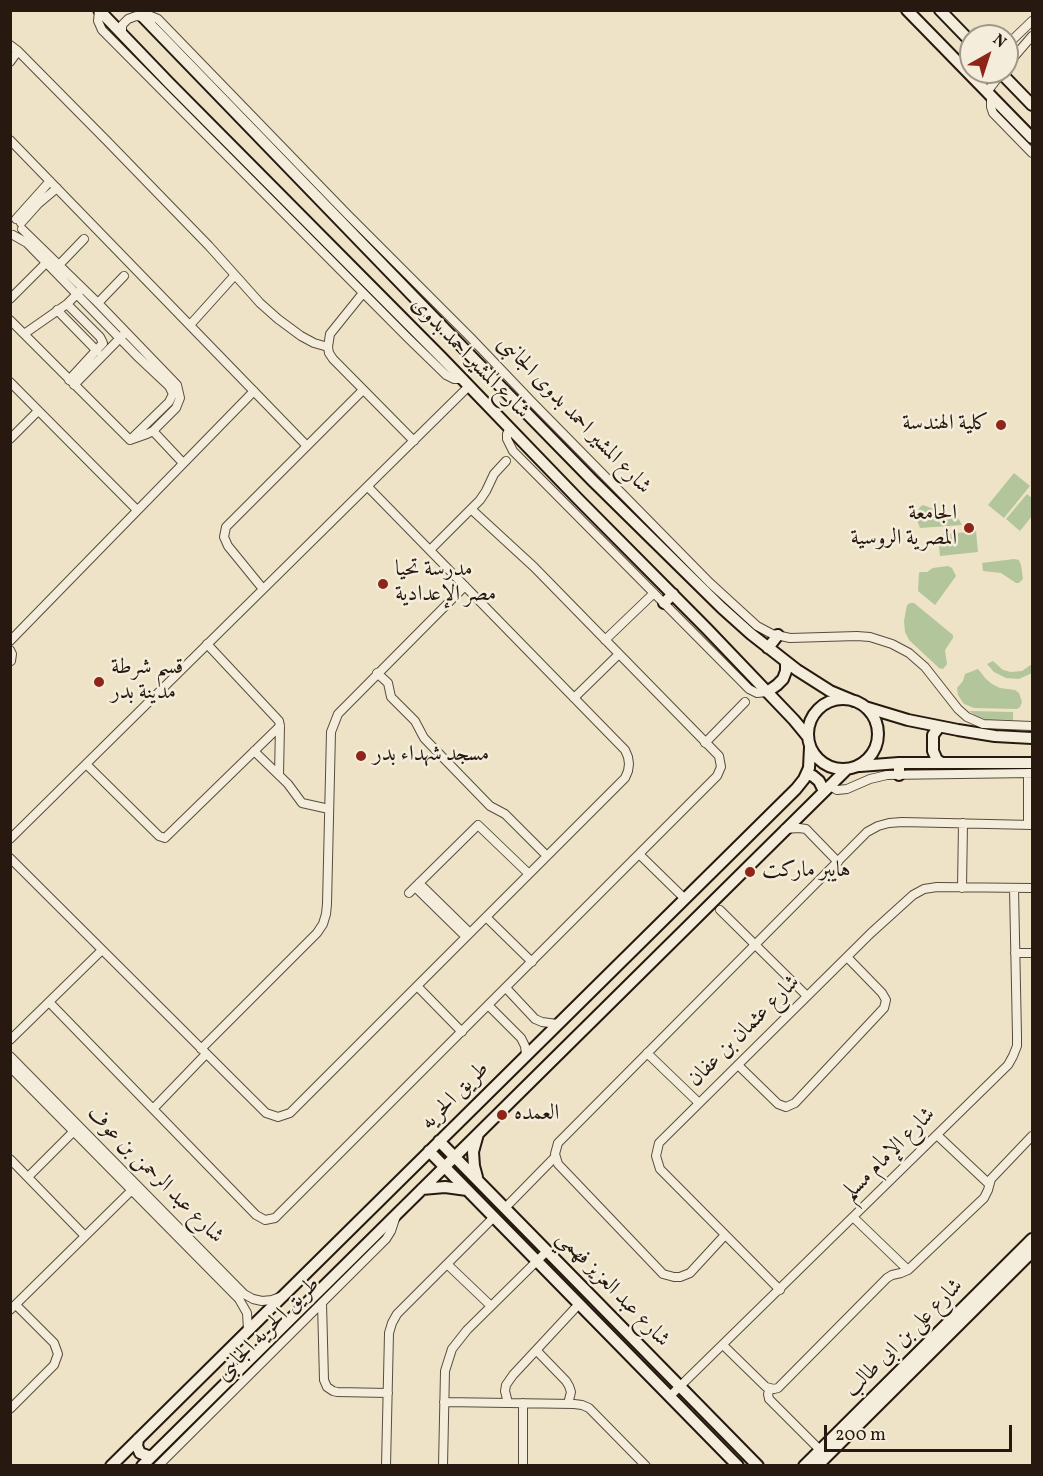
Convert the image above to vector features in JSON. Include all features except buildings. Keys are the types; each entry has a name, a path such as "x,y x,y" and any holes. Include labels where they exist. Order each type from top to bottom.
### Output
{"street":[{"name":"شارع المشير احمد بدوى","path":"99,10 411,334 466,383 673,594 803,729 809,742"},
{"path":"99,10 98,21 102,30 363,293 411,334"},
{"path":"907,10 959,60"},
{"path":"940,10 959,28"},
{"name":"شارع المشير احمد بدوى","path":"142,14 344,218 592,480 722,608 754,630 768,648 824,687 859,704 893,716 939,727 996,730 1032,738"},
{"path":"122,33 122,25 128,19 142,14"},
{"path":"1019,33 1032,21"},
{"path":"1019,50 1032,36"},
{"path":"10,45 209,246 260,303 278,319 314,343 328,347"},
{"path":"10,62 18,51"},
{"path":"981,84 1032,138"},
{"path":"994,84 989,94 993,112 1032,153"},
{"path":"1014,84 1032,105"},
{"path":"10,140 307,446"},
{"path":"10,246 15,226 50,181"},
{"path":"15,226 57,188"},
{"path":"15,226 27,243 80,291 179,389 180,398 130,440"},
{"path":"15,226 59,265 80,291 98,303 123,335"},
{"path":"59,265 84,239"},
{"path":"10,299 47,261"},
{"path":"189,325 235,274"},
{"path":"98,303 124,276"},
{"path":"24,334 80,291"},
{"path":"363,293 330,334 328,347 333,359 414,441"},
{"path":"67,303 103,343 72,383"},
{"path":"57,310 97,351"},
{"path":"10,320 130,440"},
{"path":"72,383 123,335"},
{"path":"10,382 137,510"},
{"path":"10,839 414,441 466,383"},
{"path":"262,589 225,542 224,532 229,523 363,390"},
{"path":"10,642 254,391"},
{"path":"130,440 153,431 172,405"},
{"path":"10,439 39,411"},
{"path":"510,428 507,439 513,451 751,691 767,692 777,685 783,679 786,662"},
{"path":"153,431 183,464"},
{"path":"430,550 484,496 494,474 506,462"},
{"path":"10,858 266,1113 271,1116 284,1116 290,1113 625,778 628,771 628,757 625,750 368,487"},
{"path":"49,1002 256,1215 270,1220 279,1215 720,772 721,761 718,756 534,567 471,509"},
{"path":"153,1109 323,924 327,904 333,722 344,706 465,586"},
{"path":"605,640 654,592"},
{"path":"664,603 673,594"},
{"path":"754,630 796,638 863,636 881,640 909,653 925,668 962,714 996,730 1032,726"},
{"path":"768,648 778,635"},
{"path":"207,644 278,719 280,726 279,775"},
{"path":"10,650 11,661"},
{"path":"574,698 619,654"},
{"path":"377,673 388,683 391,697 415,721 424,738 490,806 506,815 547,856"},
{"path":"852,768 870,757 877,742 877,726 870,712 859,704 846,699 837,700 821,707 811,720 808,729 809,768 807,774 817,778 827,788 846,789 879,777 1003,768"},
{"path":"705,743 745,702"},
{"path":"86,764 162,838 167,836 280,726"},
{"path":"939,727 933,735 933,751 935,757 942,763"},
{"path":"725,1235 690,1273 680,1277 663,1274 558,1164 555,1148 867,832 878,826 902,822 1030,825 1031,770 942,763 898,763 835,768 823,763 813,753 809,742"},
{"path":"254,751 288,784 302,803 329,809"},
{"path":"898,763 899,775"},
{"name":"طريق الحريه","path":"142,1466 785,829 827,788 852,768"},
{"name":"طريق الحريه","path":"116,1465 138,1439 796,789 807,774"},
{"path":"807,808 806,829 838,862"},
{"path":"962,888 963,823"},
{"path":"409,893 478,825 529,874"},
{"path":"785,829 806,829"},
{"path":"639,854 685,899"},
{"path":"417,885 468,935"},
{"name":"شارع عثمان بن عفان","path":"780,1290 660,1169 656,1156 659,1143 902,903 913,895 937,887 1032,888"},
{"name":"شارع الإمام مسلم","path":"670,1396 1008,1065 1017,1046 1014,888"},
{"path":"720,909 807,996"},
{"path":"486,917 532,962"},
{"path":"10,1040 102,950"},
{"path":"1015,953 1032,953"},
{"path":"738,1065 778,1104 786,1107 795,1103 884,1008 885,1000 882,993 847,957"},
{"path":"417,986 462,1032"},
{"path":"506,988 536,1018 542,1022 557,1024"},
{"path":"489,1005 521,1038 526,1055"},
{"path":"648,1053 699,1103"},
{"name":"شارع عبد الرحمن بن عوف","path":"10,1056 239,1299 247,1313 248,1330"},
{"name":"شارع عبد الرحمن بن عوف","path":"10,1067 244,1294 262,1301 281,1297"},
{"path":"28,1177 74,1131"},
{"path":"422,1189 445,1187 467,1191 478,1180 473,1159 478,1133"},
{"path":"937,1135 989,1184"},
{"path":"723,1345 762,1385 774,1389 782,1385 887,1278 908,1270 984,1197 995,1175 1032,1136"},
{"name":"شارع عبد العزيز فهمي","path":"439,1141 758,1466"},
{"name":"شارع عبد العزيز فهمي","path":"429,1151 738,1466"},
{"path":"505,1208 555,1157"},
{"path":"10,1159 85,1236"},
{"path":"10,1409 54,1365 58,1354 54,1343 13,1307 135,1188"},
{"name":"طريق الحريه الجانبى","path":"158,1466 386,1239 392,1231 396,1214"},
{"path":"386,1466 389,1333 392,1323 397,1314 494,1217"},
{"path":"853,1218 908,1270"},
{"name":"شارع على بن ابى طالب","path":"817,1466 906,1371 1011,1266 1032,1239"},
{"path":"443,1466 445,1371 452,1349 459,1339 547,1251"},
{"name":"شارع على بن ابى طالب","path":"1011,1266 1032,1252"},
{"path":"447,1264 491,1306"},
{"path":"322,1303 324,1380 327,1387 337,1392 387,1393"},
{"path":"508,1403 506,1385 513,1375 579,1304"},
{"path":"536,1350 569,1386 568,1404"},
{"name":"شارع على بن ابى طالب","path":"804,1466 906,1371"},
{"path":"770,1389 769,1399 820,1450"},
{"path":"444,1402 582,1405 589,1408 646,1466"},
{"path":"523,1403 523,1466"},
{"path":"138,1439 137,1446 140,1453 152,1456"}],"green space":[{"path":"1014,473 1030,486 1004,518 988,505"},
{"path":"1027,494 1032,498 1032,516 1020,531 1006,519"},
{"path":"923,505 958,518 962,525 920,528 917,513"},
{"path":"976,531 978,552 940,556 938,535"},
{"path":"1019,560 1021,565 1023,579 1019,583 1001,573 983,571 982,563"},
{"path":"948,566 952,568 956,576 935,605 918,591 919,573"},
{"path":"914,603 953,635 945,650 947,664 943,669 939,668 909,640 905,632 904,621 907,605"},
{"path":"993,661 1003,670 1011,672 1022,671 1032,664 1032,673 1019,679 1006,678 994,672 987,664"},
{"path":"978,669 992,684 1019,693 1022,702 1020,707 1017,709 974,708 964,704 958,695 957,688 965,674"},
{"path":"969,711 1013,712 1013,720 984,719"}],"place":[{"name":"كلية الهندسة","path":"1001,425"},
{"name":"الجامعة المصرية الروسية","path":"969,528"},
{"name":"مدرسة تحيا مصر الإعدادية","path":"383,584"},
{"name":"قسم شرطة مدينة بدر","path":"99,682"},
{"name":"مسجد شهداء بدر","path":"361,756"},
{"name":"هايبر ماركت","path":"750,872"},
{"name":"العمده","path":"502,1115"}]}
